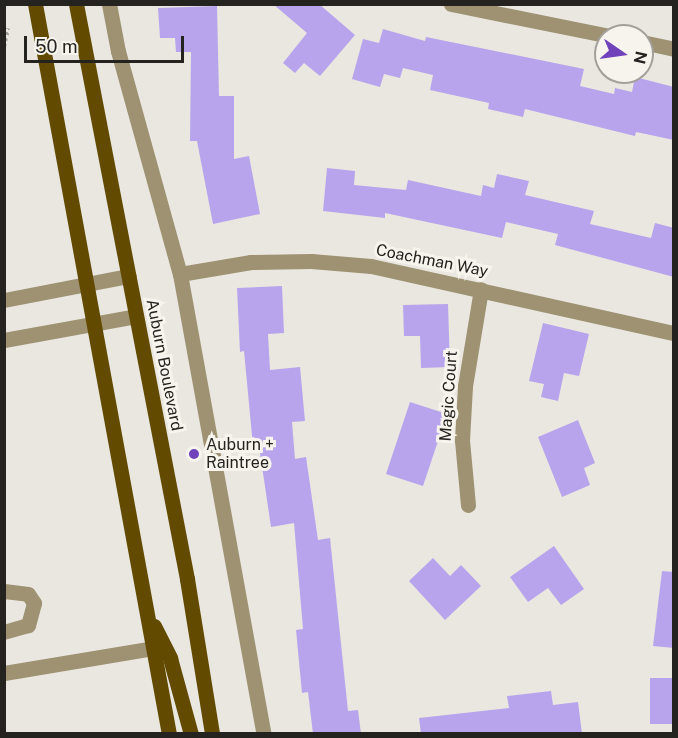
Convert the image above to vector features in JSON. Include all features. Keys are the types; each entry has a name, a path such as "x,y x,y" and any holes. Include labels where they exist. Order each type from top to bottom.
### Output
{"main road":[{"path":"35,4 169,734"},
{"name":"Auburn Boulevard","path":"76,4 129,276 212,734"},
{"path":"145,609 170,658 191,734"}],"street":[{"path":"109,4 118,51 180,274 264,734"},
{"path":"451,4 594,33"},
{"path":"654,45 674,49"},
{"name":"Coachman Way","path":"180,274 251,262 311,261 371,266 674,333"},
{"path":"4,300 129,276"},
{"name":"Magic Court","path":"468,506 462,440 465,386 481,289"},
{"path":"4,340 136,316"},
{"path":"4,591 28,594 34,603 28,625 4,632"},
{"path":"4,673 153,648"}],"path":[{"path":"4,47 8,28"}],"building":[{"path":"273,4 319,4 355,35 320,76 304,63 295,73 283,63 307,33"},
{"path":"217,6 219,96 234,96 234,159 249,156 260,214 213,224 197,141 190,141 191,52 176,52 175,38 160,38 158,8"},
{"path":"383,29 425,41 426,37 584,69 580,86 614,94 615,88 632,92 634,84 654,84 654,82 674,87 674,140 636,132 635,136 525,109 523,117 488,109 489,103 430,90 433,75 403,68 400,78 384,74 380,87 352,79 363,39 379,43"},
{"path":"327,168 355,171 354,185 406,190 408,180 481,196 483,185 494,188 497,174 529,181 525,195 594,211 590,224 651,238 655,223 674,228 674,277 555,245 558,234 506,222 502,238 385,213 385,218 323,211"},
{"path":"282,286 284,333 268,334 270,370 300,367 305,421 292,422 295,459 306,457 318,540 330,538 348,711 358,710 361,734 313,734 308,692 302,693 296,630 303,629 294,523 271,527 259,446 253,446 244,351 240,352 237,288"},
{"path":"448,304 450,367 421,368 420,336 404,336 403,305"},
{"path":"543,323 589,334 579,376 564,373 558,401 541,397 544,384 529,381"},
{"path":"410,402 447,414 423,486 386,474"},
{"path":"578,420 595,463 584,468 590,485 562,497 538,437"},
{"path":"554,546 584,589 561,605 548,588 528,602 510,577"},
{"path":"433,558 450,576 461,565 481,586 445,620 409,581"},
{"path":"662,571 674,572 674,648 653,646"},
{"path":"650,678 674,678 674,724 650,724"},
{"path":"551,691 553,705 578,702 582,734 421,734 419,718 509,708 507,696"}],"place":[{"name":"Auburn + Raintree","path":"194,454"}]}
